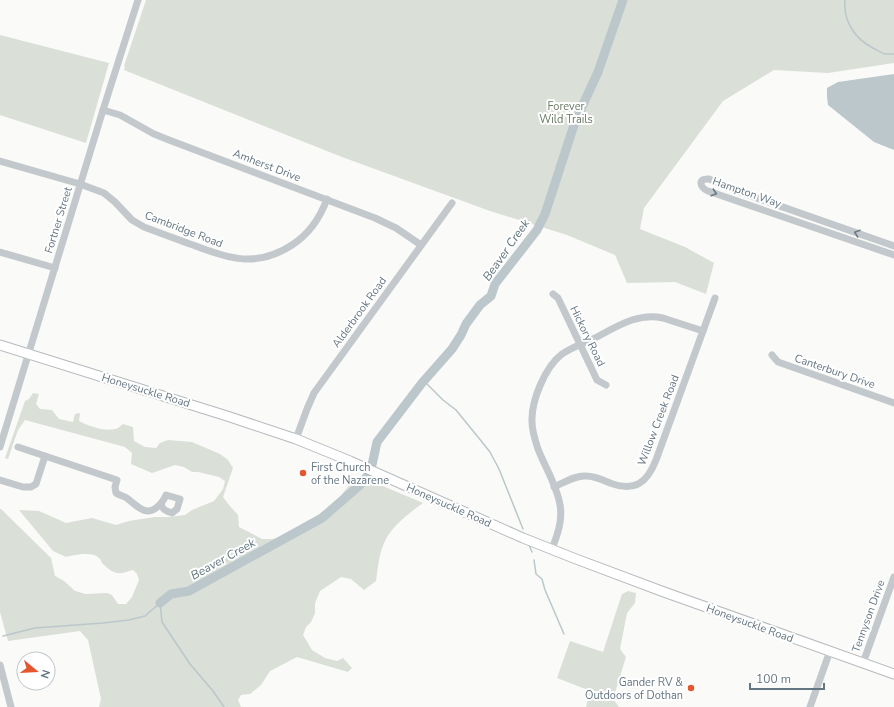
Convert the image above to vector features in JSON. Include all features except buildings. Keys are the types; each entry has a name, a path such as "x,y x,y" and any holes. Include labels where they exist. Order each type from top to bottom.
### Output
{"main road":[{"name":"Honeysuckle Road","path":"0,345 242,420 296,439 363,466 465,513 632,581 894,674"}],"street":[{"name":"Fortner Street","path":"0,447 1,438 138,0"},
{"name":"Amherst Drive","path":"103,110 120,115 154,134 169,140 386,222 421,245"},
{"name":"Cambridge Road","path":"0,161 80,184 104,193 132,220 144,227 220,255 238,259 262,258 277,253 298,241 312,227 327,200"},
{"name":"Hampton Way","path":"894,246 743,194 709,179 701,182 702,187 708,191 894,255"},
{"name":"Alderbrook Road","path":"296,439 307,408 314,394 452,203"},
{"path":"0,252 55,268"},
{"name":"Hickory Road","path":"553,294 558,298 597,380 606,385"},
{"name":"Willow Creek Road","path":"554,487 578,476 594,477 620,486 631,486 638,485 648,476 656,460 715,298"},
{"path":"552,549 557,534 561,512 559,499 538,449 532,424 534,405 539,388 556,360 563,354 627,322 649,316 663,318 703,331"},
{"name":"Canterbury Drive","path":"772,355 778,362 894,403"},
{"path":"18,447 117,480 115,487 116,494 123,496 137,507 144,510 153,510 161,504"},
{"path":"0,480 23,487 31,487 36,484 45,456"},
{"name":"Tennyson Drive","path":"863,663 894,577"},
{"path":"810,707 830,651"},
{"path":"0,666 11,707"}],"green space":[{"name":"Forever Wild Trails","path":"146,0 894,0 894,63 828,73 774,70 723,101 644,208 640,229 685,247 714,263 706,294 675,282 627,283 615,255 567,235 490,211 342,157 124,70"},
{"path":"0,35 109,63 86,143 0,115"},
{"path":"33,393 39,394 36,404 40,409 52,410 59,419 73,422 75,414 80,413 79,421 98,428 109,430 118,428 123,424 133,427 134,441 145,447 156,448 160,443 168,440 192,442 220,454 228,460 233,468 223,497 238,515 239,527 262,539 273,539 280,537 317,516 338,499 350,484 371,481 423,503 403,519 389,534 380,554 376,581 364,590 351,579 341,577 320,591 315,603 315,613 303,635 312,650 325,658 337,661 343,658 352,668 348,672 297,657 270,671 261,685 250,694 241,695 238,700 241,707 99,707 101,699 88,640 80,631 8,641 0,612 0,509 51,558 55,576 64,581 75,591 86,594 107,593 112,595 118,604 126,604 132,597 139,580 137,574 133,570 116,573 105,566 100,558 96,556 83,554 66,557 53,551 19,510 39,511 66,523 92,518 116,525 129,521 155,517 185,515 192,510 214,501 223,489 225,481 219,477 192,472 184,467 175,465 152,473 131,464 132,453 125,447 25,420 18,430 8,459 5,458 25,401 29,399"},
{"path":"628,591 636,593 635,603 627,613 620,649 626,657 613,699 619,707 586,707 588,690 557,678 570,641 603,652 622,594"}],"shaded area":[{"path":"894,74 894,150 874,142 828,105 827,88 838,82"}],"waterway":[{"name":"Beaver Creek","path":"372,465 377,442 422,383 452,349 466,324 480,305 491,296 495,284 537,230 545,214 575,122 598,72 623,0"},
{"path":"845,0 848,22 861,40 880,52 885,54 894,54"},
{"path":"424,381 443,400 456,410 490,452 499,469 523,529"},
{"name":"Beaver Creek","path":"160,603 171,594 189,591 322,518 360,485 368,475"},
{"path":"529,545 532,552"},
{"path":"534,560 536,574 542,579 545,590 564,634"},
{"path":"160,603 162,622 190,664 213,691 224,707"},
{"name":"Beaver Creek","path":"3,636 35,628 129,620 145,616 160,603"}],"place":[{"name":"First Church of the Nazarene","path":"303,473"},
{"name":"Gander RV & Outdoors of Dothan","path":"691,688"}]}
